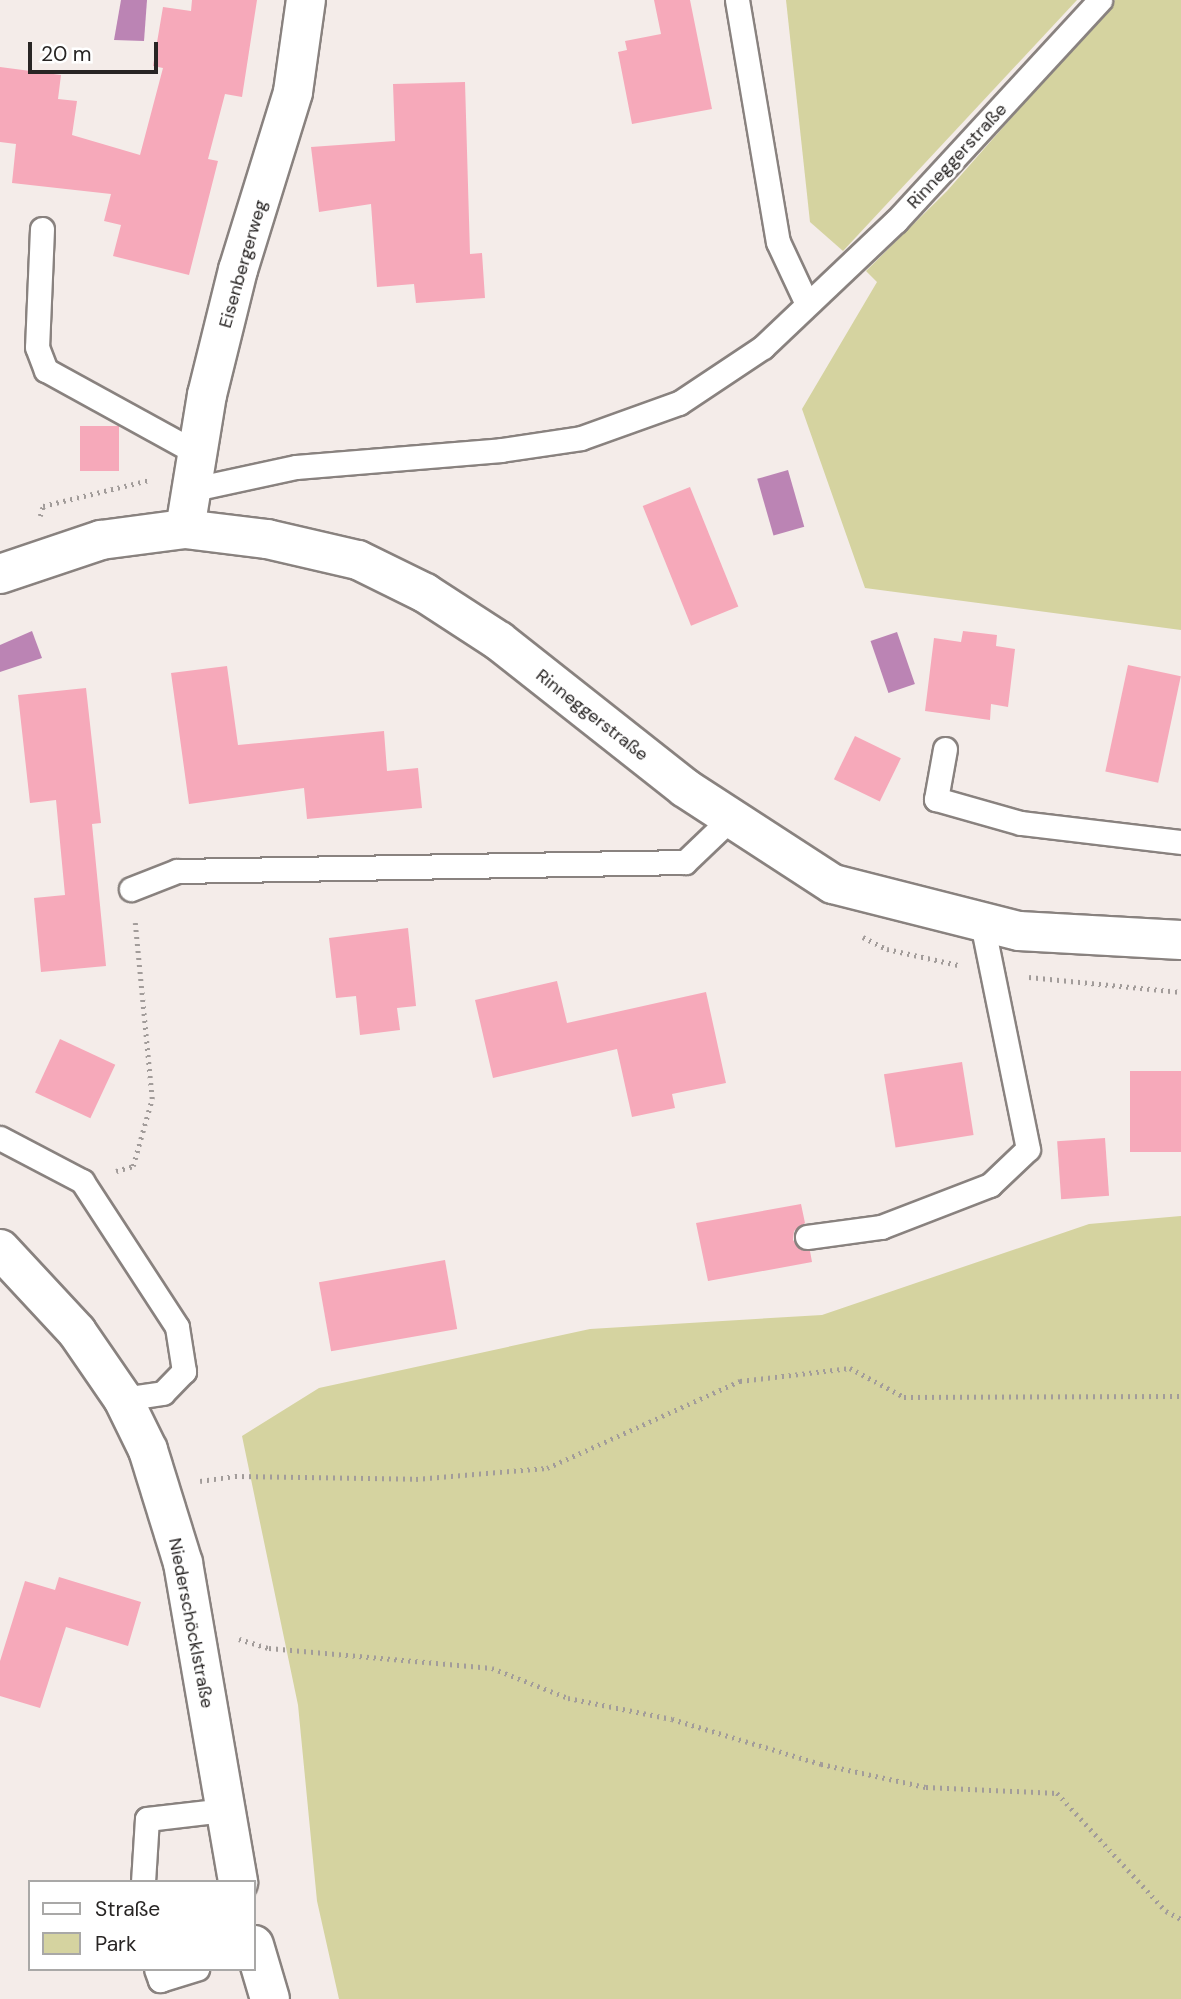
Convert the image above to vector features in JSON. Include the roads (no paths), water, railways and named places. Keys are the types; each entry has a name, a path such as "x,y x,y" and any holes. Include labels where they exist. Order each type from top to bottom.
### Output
{"main road":[{"name":"Eisenbergerweg","path":"185,529 207,395 238,270 293,92 306,0"},
{"name":"Rinneggerstraße","path":"0,575 100,540 185,529 267,539 358,560 425,593 499,641 685,788 833,884 1019,930 1181,940"},
{"name":"Niederschöcklstraße","path":"0,1249 77,1332 123,1399 161,1486 194,1626 238,1880"},
{"path":"256,1956 270,1999"}],"lane":[{"path":"737,0 778,242 807,304"},
{"name":"Rinneggerstraße","path":"196,472 296,467 502,450 581,438 678,403 763,347 906,211 1100,0"},
{"path":"42,229 37,347 46,370 196,472"},
{"path":"945,749 936,799 1021,823 1181,842"},
{"path":"131,888 177,871 685,862 731,818"},
{"path":"807,1237 881,1227 990,1185 1028,1149 982,922"},
{"path":"0,1138 82,1181 177,1327 184,1371 163,1393 123,1399"},
{"path":"143,1880 147,1819 225,1810"},
{"path":"157,1971 160,1980 190,1971"}]}
